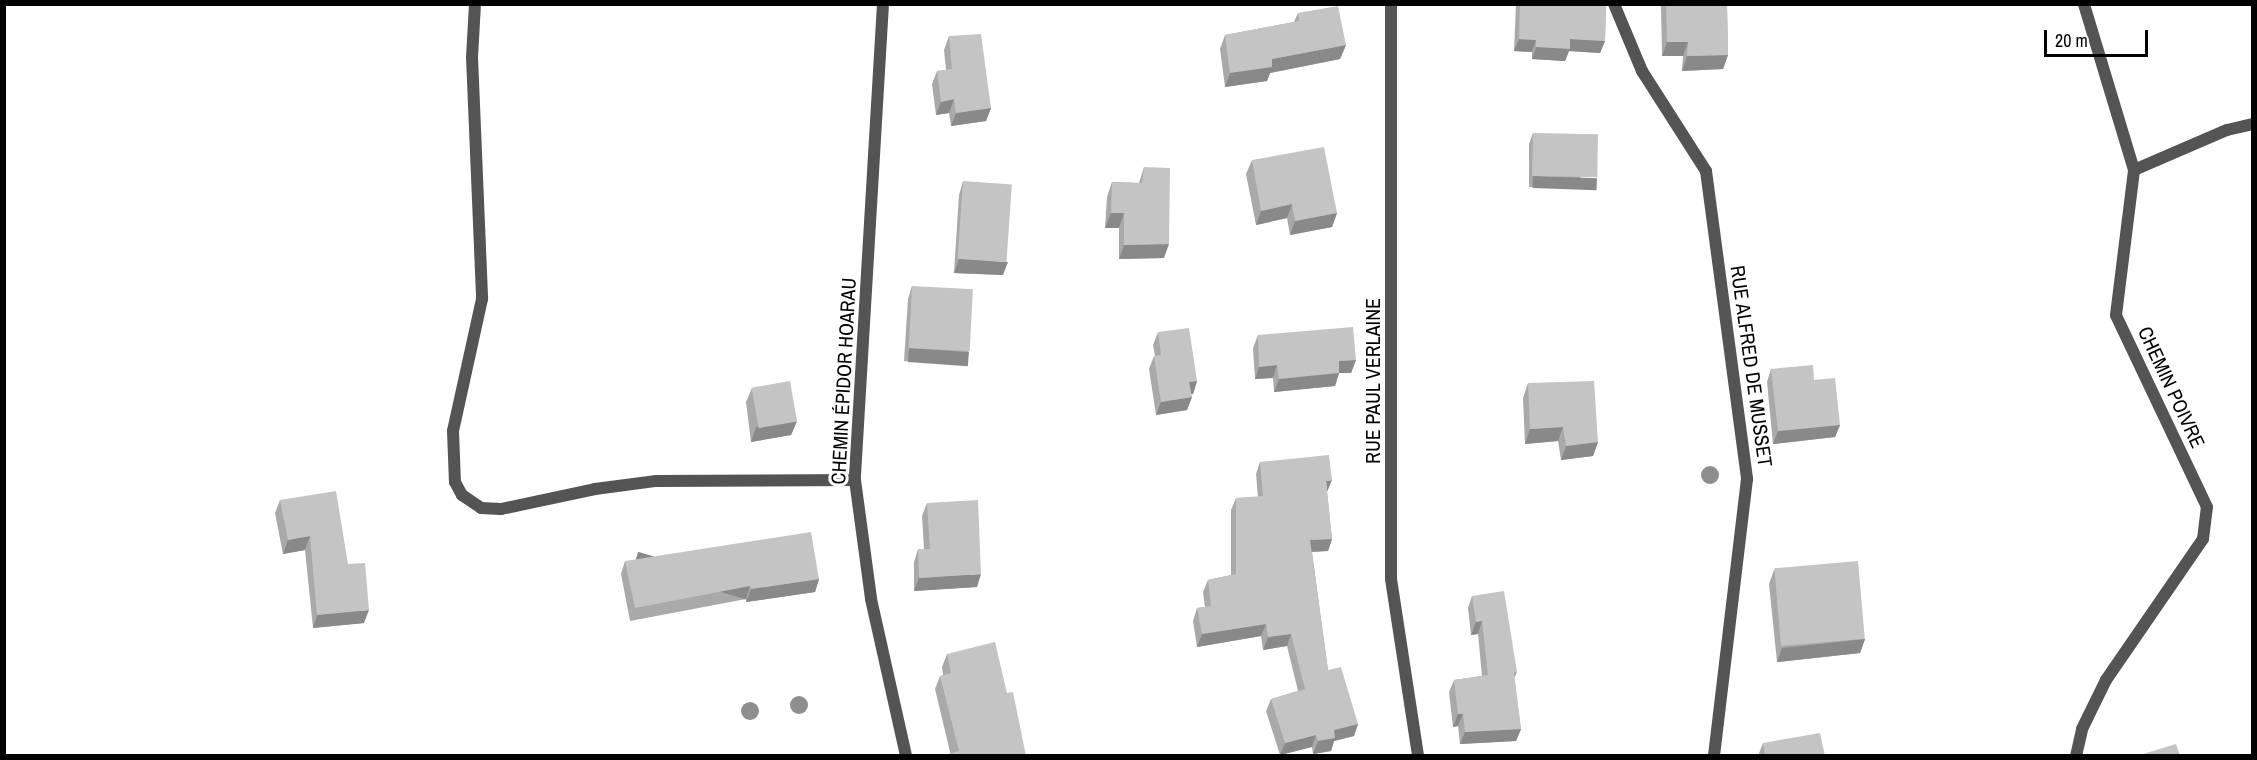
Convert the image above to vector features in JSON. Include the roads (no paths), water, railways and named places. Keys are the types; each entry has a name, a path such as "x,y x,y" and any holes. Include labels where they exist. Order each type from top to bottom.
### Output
{"street":[{"path":"475,4 472,57 482,299 453,431 454,482 462,495 481,508 501,509 595,489 656,481 855,480"},
{"name":"CHEMIN ÉPIDOR HOARAU","path":"883,4 855,480 871,599 906,756"},
{"name":"RUE PAUL VERLAINE","path":"1391,4 1391,579 1418,756"},
{"name":"RUE ALFRED DE MUSSET","path":"1614,4 1642,71 1706,171 1748,479 1714,756"},
{"name":"CHEMIN POIVRE","path":"2076,756 2082,729 2106,680 2203,539 2206,507 2116,315 2134,170 2084,4"},
{"path":"2134,170 2227,130 2253,124"}]}
